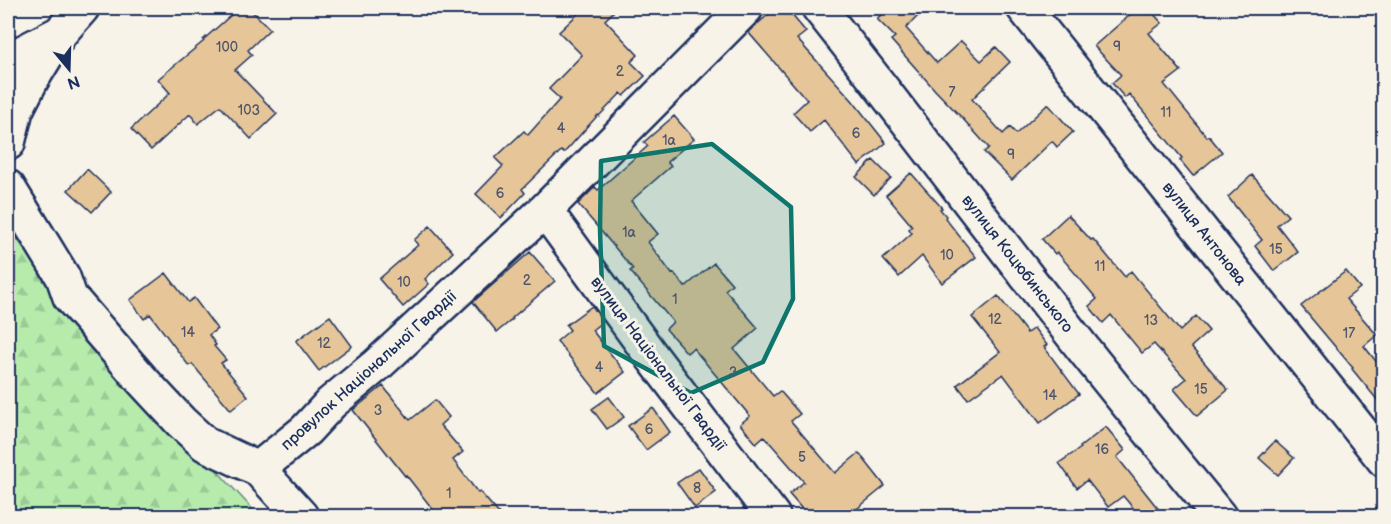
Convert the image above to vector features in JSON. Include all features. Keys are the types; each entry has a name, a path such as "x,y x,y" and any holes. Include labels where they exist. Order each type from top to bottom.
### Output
{"street":[{"path":"8,142 16,110 32,79 60,33 82,8"},
{"name":"провулок Національної Гвардії","path":"258,469 306,430 331,403 378,364 544,210 746,8"},
{"name":"вулиця Коцюбинського","path":"819,8 1082,347 1219,516"},
{"name":"вулиця Антонова","path":"1024,8 1383,460"},
{"path":"8,60 60,33"},
{"path":"10,192 63,277 70,297 142,380 205,444 258,469 301,516"},
{"name":"вулиця Національної Гвардії","path":"544,210 773,516"}],"highlighted area":[{"path":"712,144 791,207 793,299 763,362 691,393 604,346 600,230 601,161"}],"green space":[{"path":"8,227 82,325 259,516 8,516"}],"building":[{"path":"239,8 249,8 270,29 248,50 252,55 235,70 277,114 251,139 220,106 198,124 190,114 151,150 131,129 170,93 158,79"},
{"path":"584,8 617,8 605,20 638,55 631,62 645,76 624,96 621,93 564,153 561,151 522,189 525,193 501,218 476,194 503,166 495,158 524,131 528,135 560,99 549,89 582,55 559,32"},
{"path":"776,8 786,8 806,32 797,39 852,100 886,143 859,165 824,120 810,132 793,113 807,100 748,32"},
{"path":"887,8 926,8 906,28 937,63 961,41 981,61 996,47 1010,62 972,99 1003,134 1010,127 1016,134 1048,104 1073,132 1057,147 1052,141 1012,180 984,152 989,148 891,40 895,37 877,19"},
{"path":"1138,8 1148,8 1162,23 1149,33 1181,71 1164,84 1222,152 1193,176 1180,160 1182,158 1129,94 1125,98 1112,83 1121,75 1094,46"},
{"path":"674,116 694,139 667,162 671,166 631,201 658,234 648,242 685,287 714,263 732,284 725,290 758,328 734,349 773,396 780,391 800,414 791,421 835,473 859,453 885,486 848,516 808,516 789,494 804,482 764,436 756,443 740,424 750,416 693,348 687,353 666,329 673,322 630,271 633,269 578,204 595,187 598,190 648,146 644,142"},
{"path":"873,160 891,178 874,195 856,177"},
{"path":"87,169 111,192 92,212 68,190"},
{"path":"911,173 942,208 940,209 946,216 945,218 976,257 942,283 922,256 899,277 883,259 912,233 909,229 912,226 886,195"},
{"path":"1252,175 1288,216 1277,225 1298,252 1274,271 1255,246 1262,240 1228,197"},
{"path":"1068,215 1091,240 1093,239 1125,277 1131,271 1180,331 1196,316 1209,331 1191,347 1228,390 1197,416 1174,389 1186,379 1154,344 1142,353 1111,315 1103,323 1089,306 1097,299 1057,252 1055,254 1042,239"},
{"path":"430,226 453,252 425,279 429,284 403,307 379,279 418,245 414,240"},
{"path":"530,252 555,281 497,332 473,302"},
{"path":"1346,271 1360,288 1346,299 1377,335 1364,346 1383,370 1383,407 1301,306"},
{"path":"166,273 188,302 194,298 217,329 209,335 216,345 214,346 226,360 221,363 248,396 231,410 192,364 189,366 150,314 144,319 130,300"},
{"path":"998,296 1027,333 1034,328 1047,345 1044,347 1079,394 1040,423 1003,374 968,399 957,385 1000,352 972,317"},
{"path":"592,306 603,321 592,330 625,372 598,393 557,341 570,330 566,325"},
{"path":"330,316 352,346 319,371 296,341"},
{"path":"383,386 410,420 435,400 449,417 440,425 463,452 453,460 478,493 480,492 501,516 438,516 353,410"},
{"path":"609,397 624,417 607,429 592,409"},
{"path":"653,408 670,432 646,450 628,426"},
{"path":"1106,427 1125,450 1117,457 1164,516 1140,516 1123,496 1108,507 1087,480 1077,488 1059,463"},
{"path":"1275,441 1294,458 1278,475 1259,458"},
{"path":"699,468 716,492 695,508 677,483"}]}
